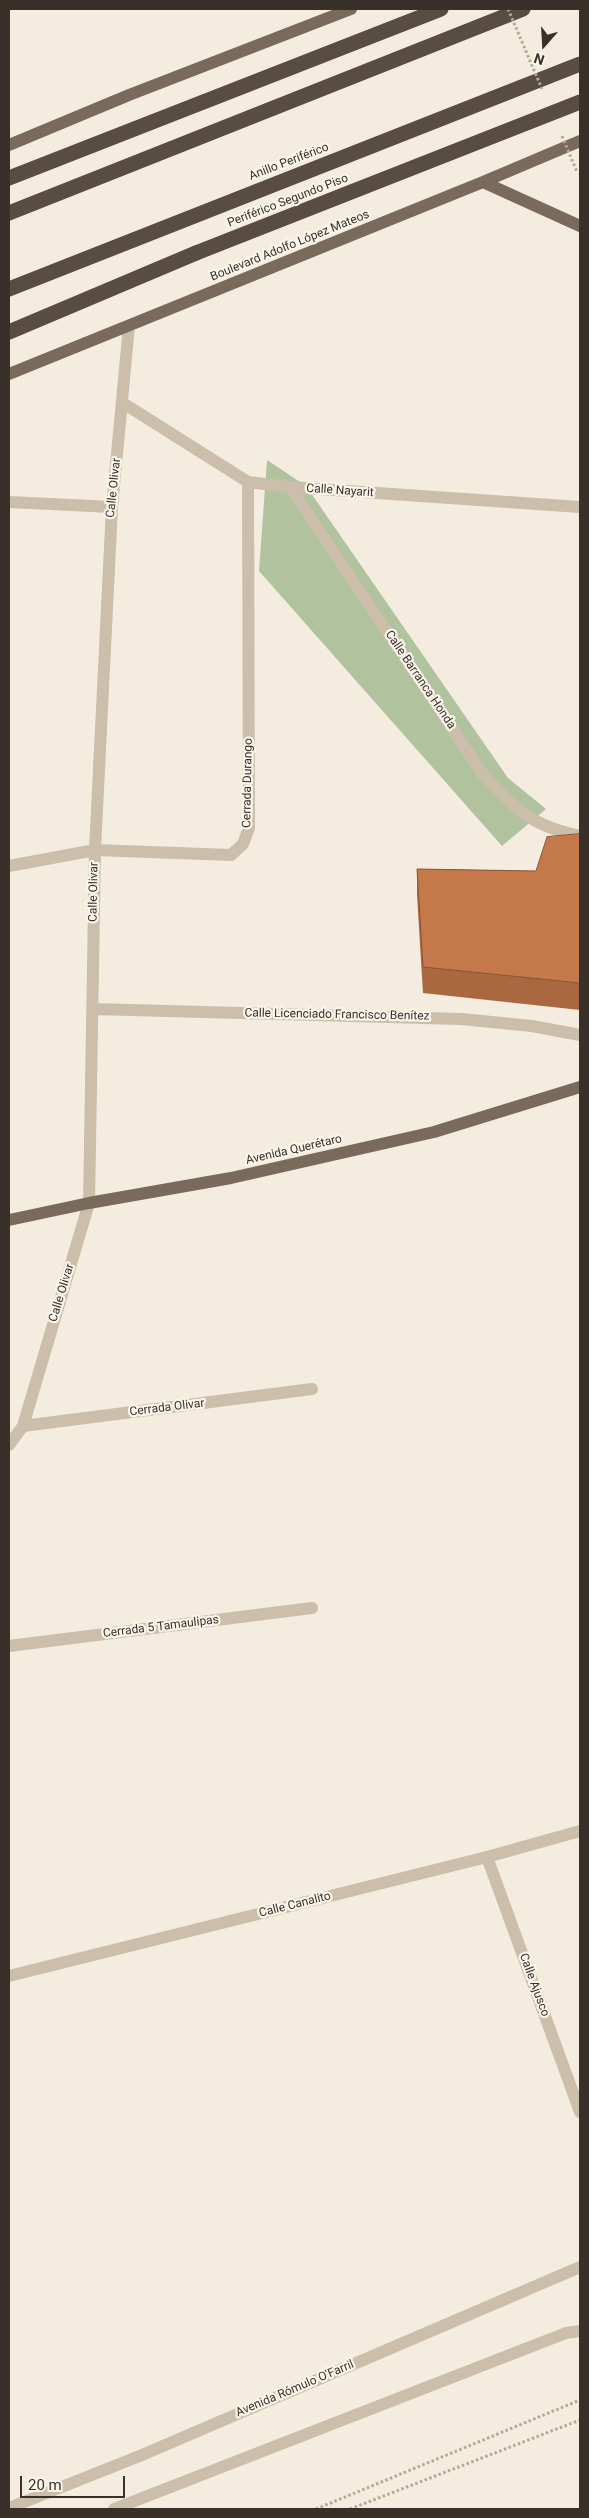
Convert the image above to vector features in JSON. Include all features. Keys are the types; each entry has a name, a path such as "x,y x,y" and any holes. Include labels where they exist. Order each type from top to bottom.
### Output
{"highway":[{"path":"9,178 442,9"},
{"path":"9,213 522,9"},
{"name":"Anillo Periférico","path":"10,289 580,64"},
{"name":"Periférico Segundo Piso","path":"9,332 196,253 580,102"}],"main road":[{"path":"9,145 129,95 351,9"},
{"name":"Boulevard Adolfo López Mateos","path":"9,374 580,141"},
{"path":"483,182 580,226"},
{"name":"Avenida Querétaro","path":"9,1220 89,1203 230,1178 434,1132 580,1087"}],"street":[{"name":"Calle Olivar","path":"9,1445 23,1426 89,1203 95,850 112,507 124,403 129,326"},
{"name":"Calle Nayarit","path":"124,403 248,482 290,487 580,507"},
{"name":"Cerrada Durango","path":"9,866 95,850 231,855 243,844 249,828 248,482"},
{"name":"Calle Barranca Honda","path":"290,487 482,773 516,810 554,831 580,836"},
{"path":"9,502 112,507"},
{"name":"Calle Licenciado Francisco Benítez","path":"93,1009 461,1019 532,1026 580,1035"},
{"name":"Cerrada Olivar","path":"23,1426 312,1389"},
{"name":"Cerrada 5 Tamaulipas","path":"9,1646 312,1608"},
{"name":"Calle Canalito","path":"9,1976 487,1857 580,1831"},
{"name":"Calle Ajusco","path":"487,1857 580,2112"},
{"name":"Avenida Rómulo O'Farril","path":"9,2508 142,2455 580,2267"},
{"path":"114,2509 566,2333 580,2331"}],"path":[{"path":"316,2509 580,2400"},
{"path":"350,2509 580,2420"}],"green space":[{"path":"267,460 306,486 508,778 546,809 502,846 259,571"}],"building":[{"path":"580,834 580,983 423,967 417,869 536,871 547,837"}]}
